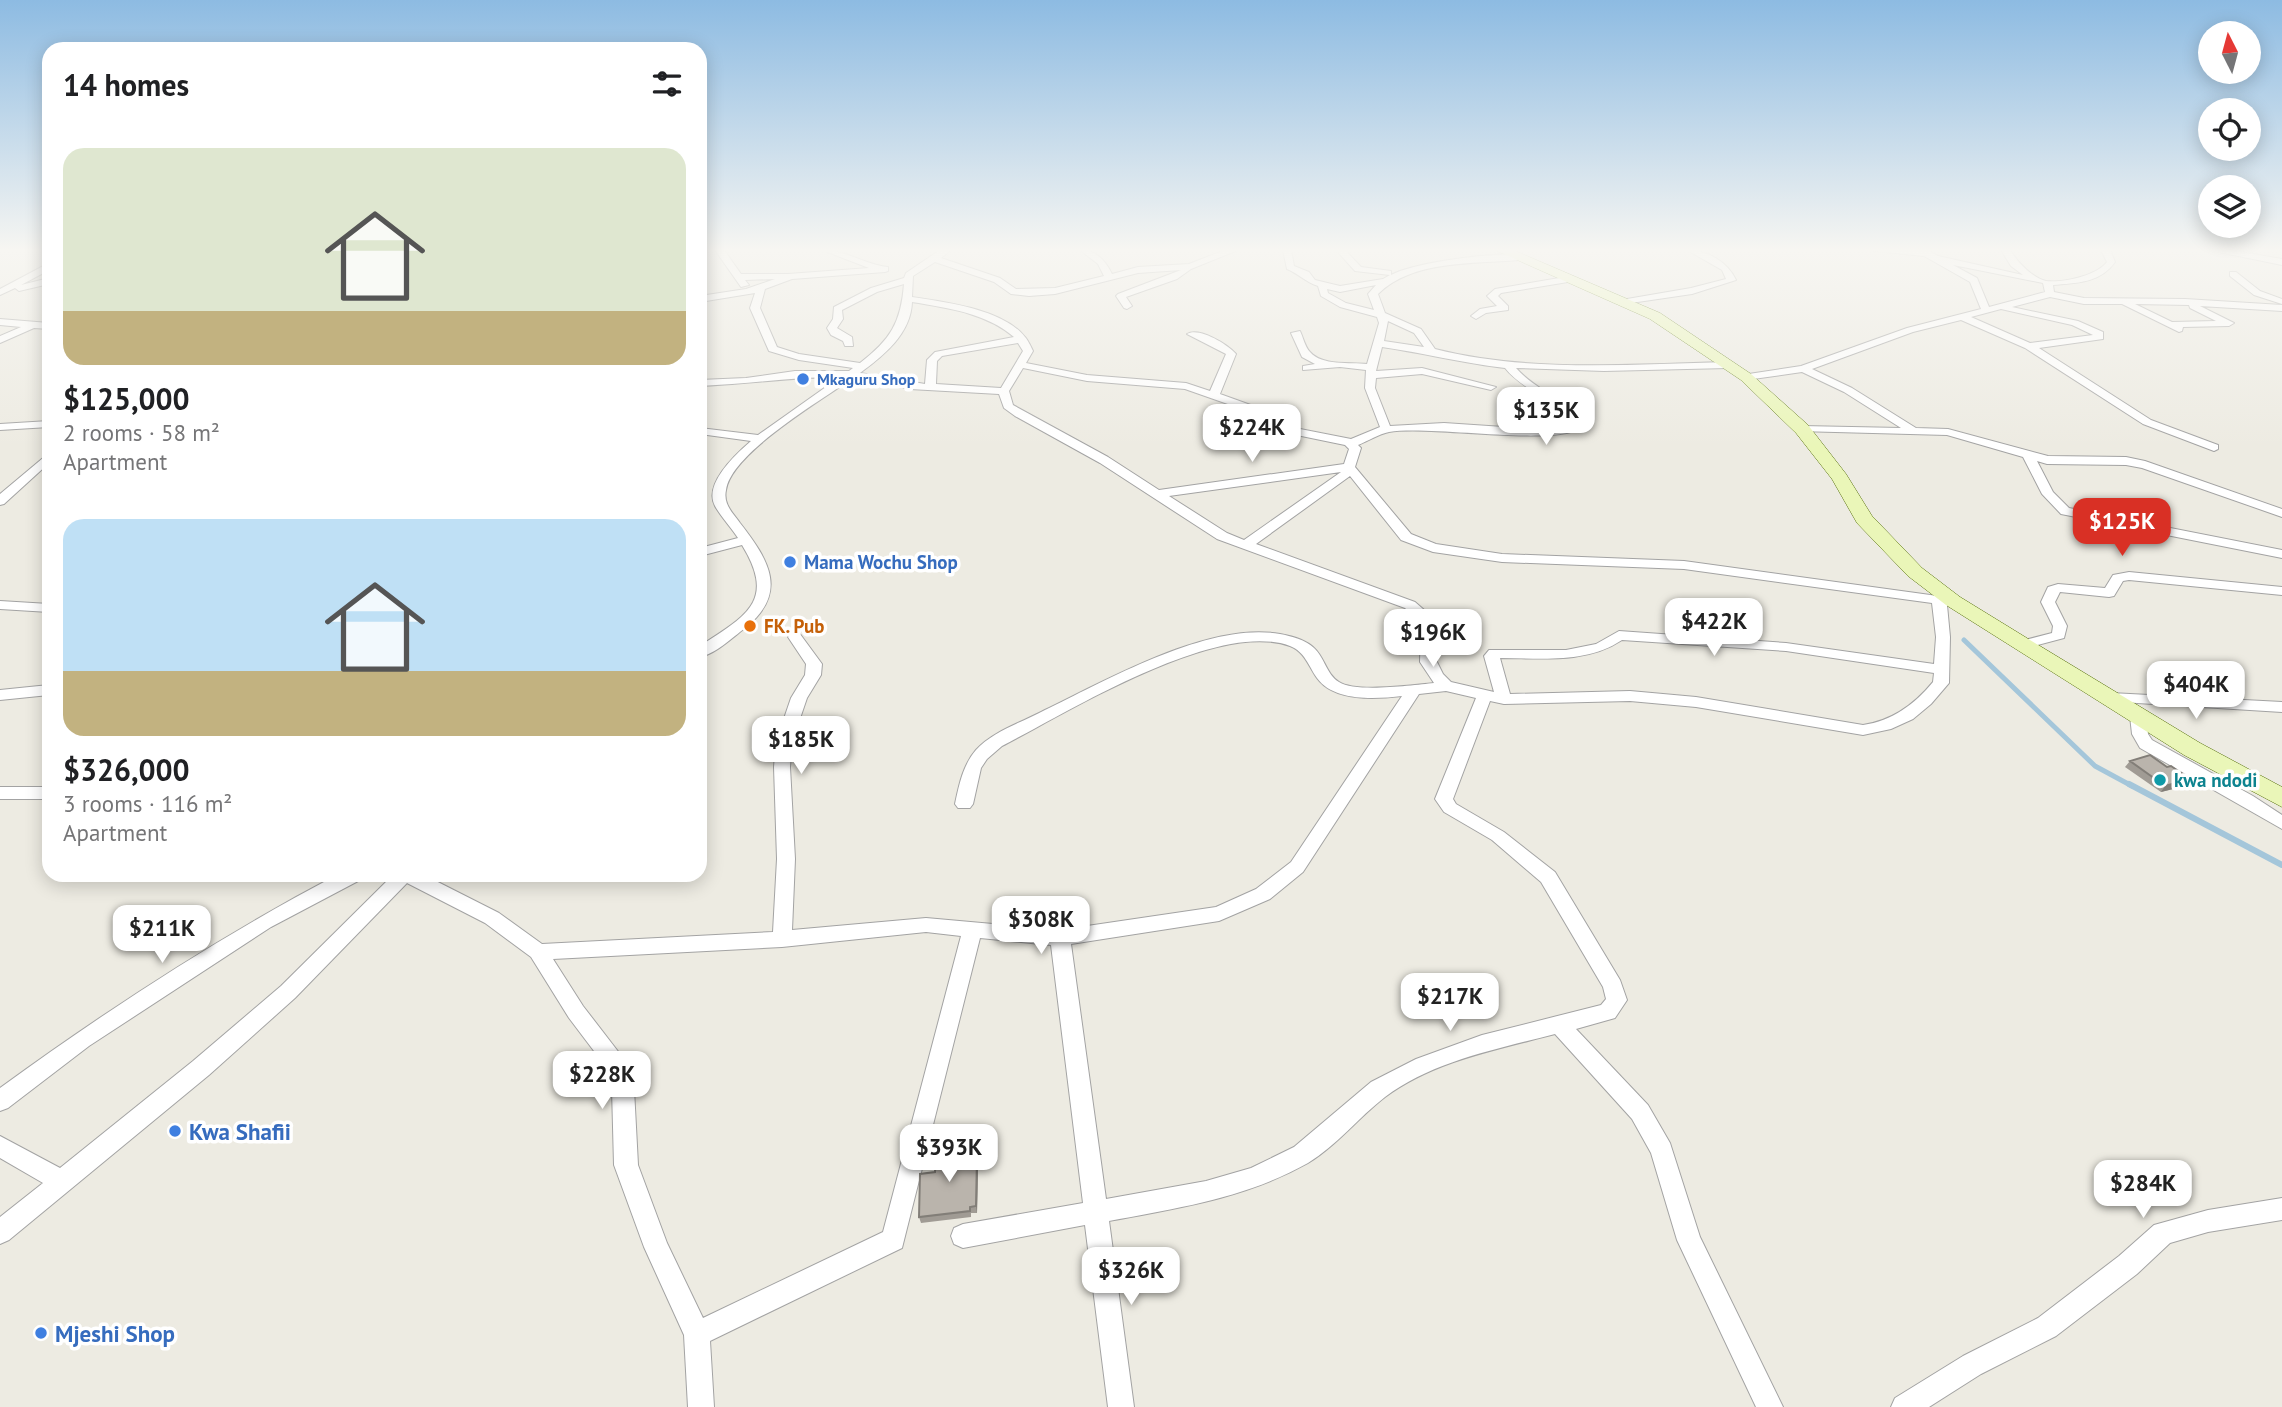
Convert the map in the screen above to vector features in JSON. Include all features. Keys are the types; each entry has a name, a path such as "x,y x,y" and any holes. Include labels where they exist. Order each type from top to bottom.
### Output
{"street":[{"path":"758,316 774,351 781,355 797,354 856,370 882,382 1004,391"},
{"path":"838,316 832,328 835,333 848,339 849,344"},
{"path":"707,648 757,609 764,597 764,573 719,503 716,494 720,484 758,439 856,370 894,337 904,316"},
{"path":"979,316 1004,325 1022,339 1028,351 1004,391 1008,406 1104,460 1201,524 1244,546 1410,605 1427,622 1431,633 1427,657 1429,666 1446,686"},
{"path":"1382,316 1384,323 1370,371 1370,388 1386,429"},
{"path":"1382,316 1419,331 1425,336 1431,351"},
{"path":"1649,316 1745,377 1802,429 1840,478 1864,519 1946,601 2282,798"},
{"path":"1745,377 1802,369 1910,330 1967,316"},
{"path":"2029,346 2099,337 2099,334 2075,323 2041,316"},
{"path":"2150,316 2185,332"},
{"path":"2170,326 2229,323 2214,316"},
{"path":"1962,317 2029,346 2133,415 2165,430 2214,447"},
{"path":"0,322 42,325"},
{"path":"0,341 35,324"},
{"path":"1296,333 1306,355 1325,365"},
{"path":"1192,334 1225,348 1231,354 1214,395"},
{"path":"930,387 932,360 939,354 1022,339"},
{"path":"1377,344 1508,365 1604,368 1728,365"},
{"path":"1021,365 1087,378 1186,386 1266,414 1286,430 1352,443 1386,429 1448,427 1505,431 1563,430 1577,427 1572,415 1523,383 1508,365"},
{"path":"1307,368 1325,365 1370,371 1422,371 1491,387"},
{"path":"1802,369 1848,390 1913,430"},
{"path":"707,383 856,370"},
{"path":"0,427 42,424"},
{"path":"1802,429 1948,432 2047,460 2126,461 2145,465 2282,513"},
{"path":"707,432 758,439"},
{"path":"1244,546 1350,468 1355,448 1352,443"},
{"path":"2029,457 2042,484 2065,511 2282,554"},
{"path":"0,501 42,463"},
{"path":"1159,494 1350,468"},
{"path":"1350,468 1406,537 1433,548 1502,558 1685,565 1946,601"},
{"path":"707,550 744,540"},
{"path":"2022,645 2059,635 2060,626 2048,602 2053,590 2058,588 2109,593 2118,578 2129,576 2282,591"},
{"path":"964,804 970,772 979,754 996,742 1149,664 1227,640 1278,638 1298,645 1309,651 1324,677 1334,686 1347,691 1413,691 1446,686 1494,698 1643,697 1696,702 1863,730 1876,729 1888,725 1931,696 1941,683 1946,601"},
{"path":"0,605 42,608"},
{"path":"963,1236 1206,1192 1255,1177 1302,1153 1379,1089 1423,1065 1482,1044 1608,1012 1617,1000 1613,986 1548,877 1498,836 1450,808 1444,799 1494,698 1494,653 1566,654 1600,648 1619,635 1786,647 1943,670"},
{"path":"782,939 786,859 782,767 784,743 799,698 813,675 814,664 794,637"},
{"path":"0,695 42,691"},
{"path":"538,952 782,939 926,925 1060,938 1219,914 1263,894 1297,867 1413,691"},
{"path":"2111,698 2282,707"},
{"path":"2138,716 2140,734 2146,744 2248,800 2282,823"},
{"path":"0,793 42,793"},
{"path":"0,1101 82,1040 264,922 340,882"},
{"path":"0,1231 288,992 399,882"},
{"path":"420,882 492,918 538,952 576,1012 609,1054 623,1089 626,1166 656,1247 697,1334 701,1407"},
{"path":"697,1334 893,1240 972,929"},
{"path":"1060,938 1093,1213 1121,1407"},
{"path":"1560,1026 1640,1112 1662,1150 1689,1240 1770,1407"},
{"path":"0,1146 61,1181"},
{"path":"1904,1407 1972,1365 2047,1327 2128,1265 2163,1233 2208,1221 2282,1209"}],"building":[{"path":"2150,755 2190,779 2165,786 2130,761"},
{"path":"962,1145 961,1157 977,1156 976,1206 970,1207 970,1211 919,1217 920,1174 935,1172 936,1155 943,1155 943,1147"}],"waterway":[{"path":"1964,640 2095,766 2132,786"},
{"path":"2129,784 2282,865"}],"place":[{"name":"Mkaguru Shop","path":"803,379"},
{"name":"Mama Wochu Shop","path":"790,562"},
{"name":"FK. Pub","path":"750,626"},
{"name":"kwa ndodi","path":"2160,780"},
{"name":"Kwa Shafii","path":"175,1131"},
{"name":"Mjeshi Shop","path":"41,1333"}]}
